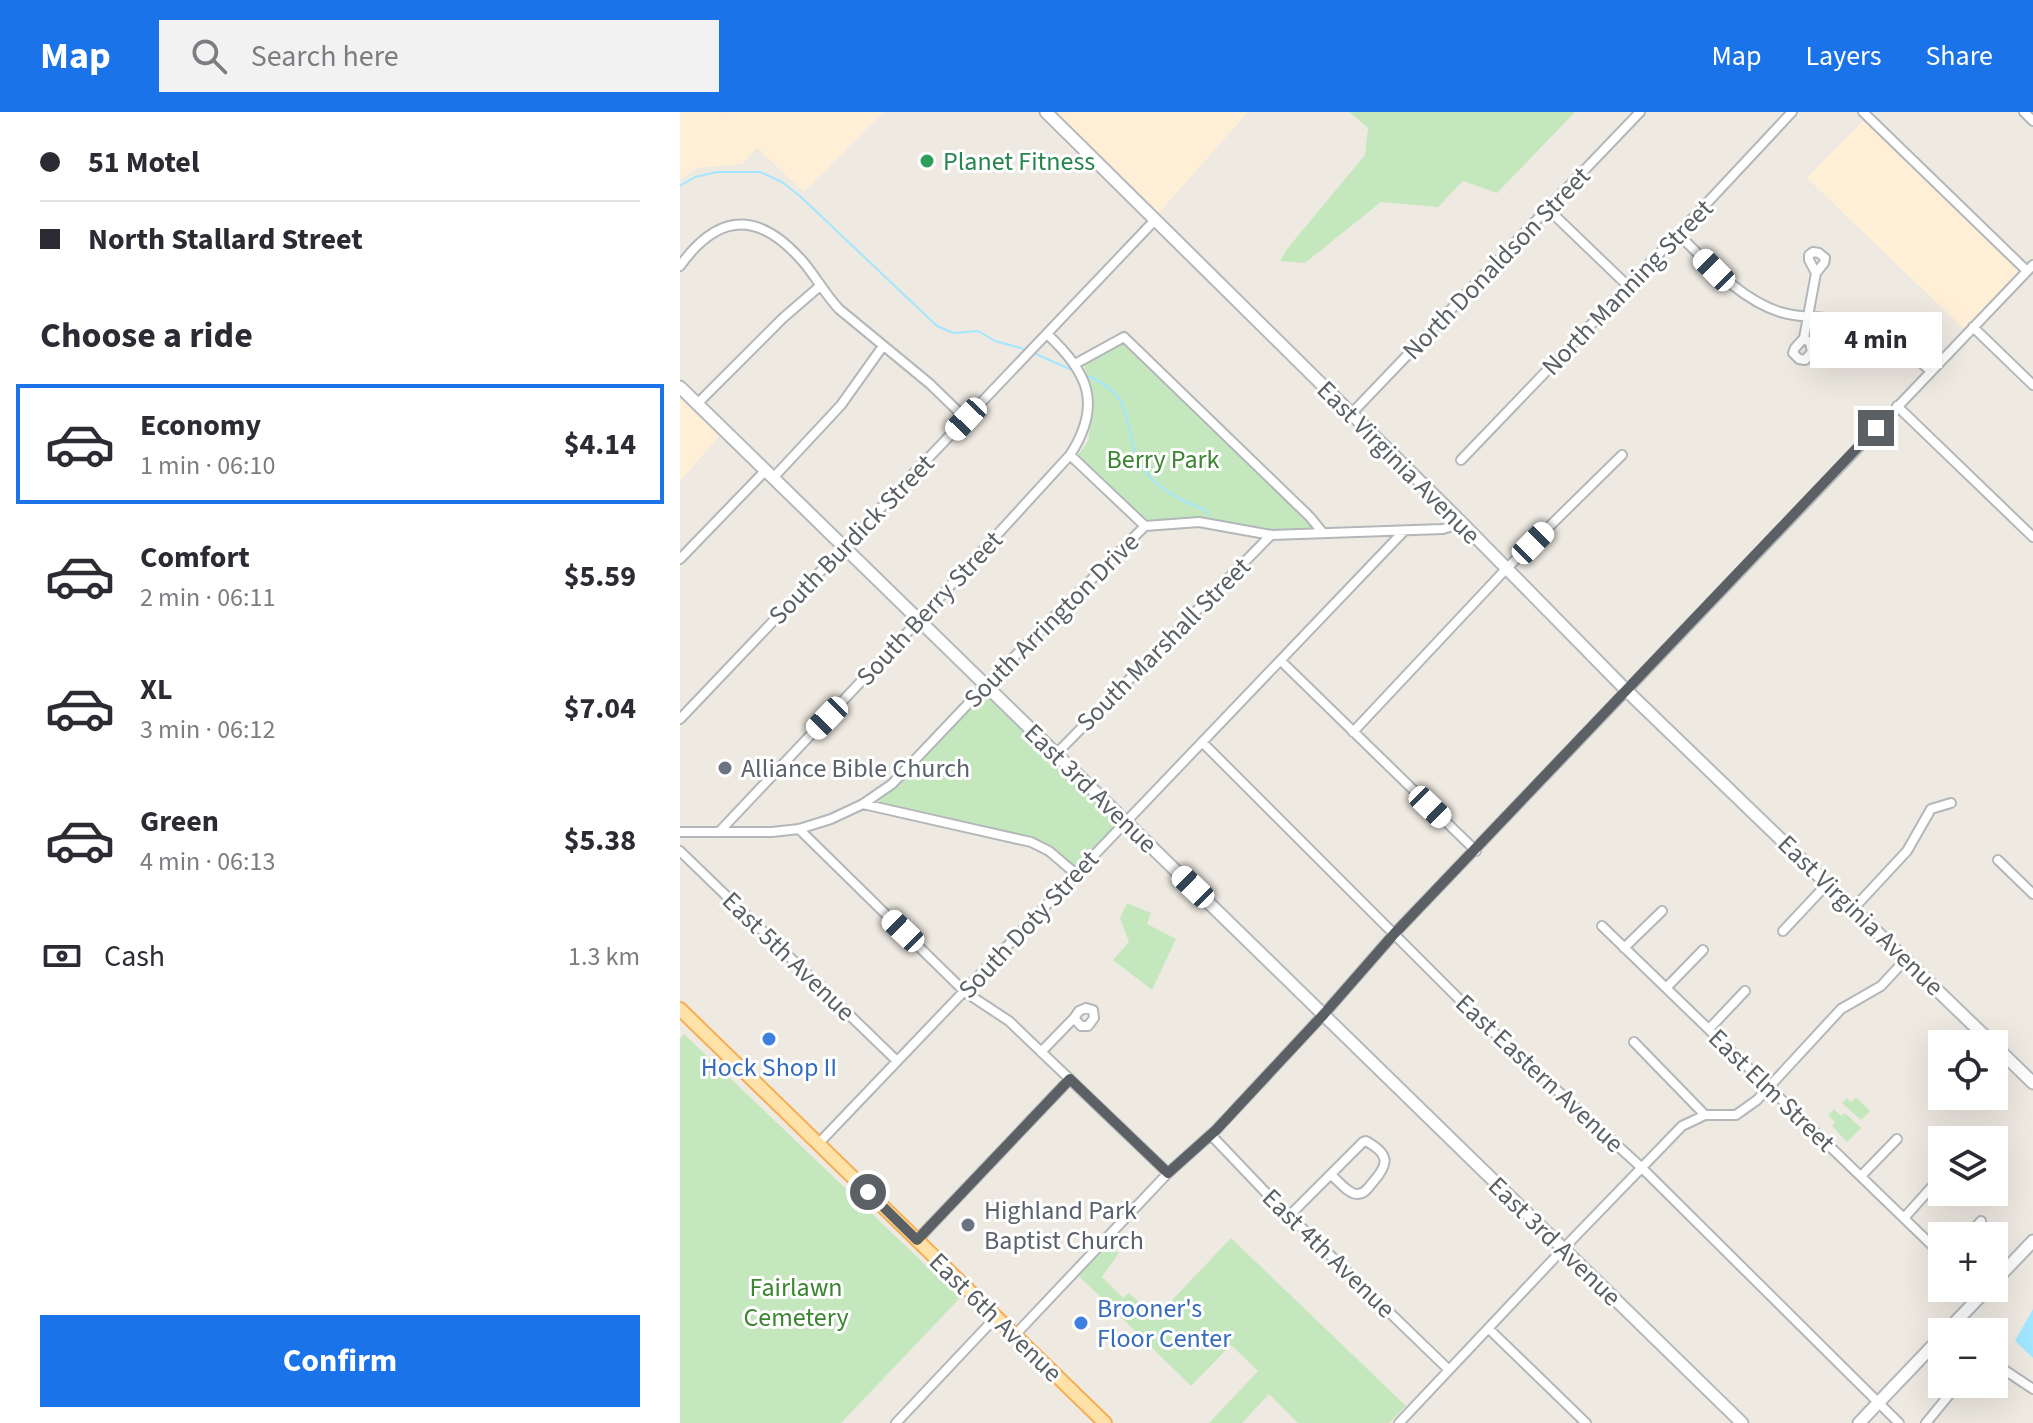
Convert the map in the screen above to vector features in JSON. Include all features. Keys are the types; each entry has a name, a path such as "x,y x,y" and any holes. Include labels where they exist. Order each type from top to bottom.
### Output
{"main road":[{"name":"East 6th Avenue","path":"680,1009 1105,1423"}],"street":[{"name":"East Virginia Avenue","path":"1046,112 1459,520 1627,691 1980,1030"},
{"name":"North Donaldson Street","path":"1351,414 1640,112"},
{"name":"North Manning Street","path":"1461,460 1792,112"},
{"path":"1015,1335 1168,1173 1211,1135 1394,934 2030,268 1863,112"},
{"path":"2024,112 2033,121"},
{"path":"1548,209 1628,286"},
{"name":"South Burdick Street","path":"680,719 1155,220"},
{"path":"680,266 693,248 724,227 748,224 774,236 806,265 839,309 930,384 966,419"},
{"path":"1678,234 1742,293 1780,312 1835,319 1874,329 1911,353 1931,371"},
{"path":"1804,338 1816,273"},
{"path":"697,404 783,318 820,286"},
{"path":"1973,327 2033,385"},
{"name":"South Berry Street","path":"719,832 919,620 1070,455 1082,437 1089,400 1084,380 1063,349 1047,334"},
{"path":"1075,364 1124,337 1323,533"},
{"path":"680,559 841,405 883,346"},
{"name":"East 3rd Avenue","path":"680,387 1742,1423"},
{"path":"1897,406 2033,537"},
{"path":"1070,455 1145,526"},
{"path":"1353,732 1506,569 1622,455"},
{"name":"South Arrington Drive","path":"680,832 799,829 863,804 892,784 1145,526 1199,522 1271,535 1443,529 1459,520"},
{"name":"South Doty Street","path":"818,1144 1404,531"},
{"name":"South Marshall Street","path":"1056,754 1271,535"},
{"path":"1281,661 1476,851"},
{"name":"East Eastern Avenue","path":"1202,742 1477,1017 1642,1168 1899,1423"},
{"path":"1854,908 1907,851 1931,809 1951,803"},
{"path":"863,804 1031,842 1049,851 1076,874"},
{"path":"799,829 965,992 1009,1021 1168,1173"},
{"name":"East 5th Avenue","path":"680,851 897,1061"},
{"path":"1998,860 2033,894"},
{"path":"1783,931 1828,883"},
{"path":"1624,948 1662,911"},
{"name":"East Elm Street","path":"1602,926 1928,1241"},
{"path":"1666,988 1703,950"},
{"path":"1399,1423 1682,1126 1705,1115 1736,1115 1757,1100 1841,1009 1881,986 1906,959"},
{"path":"1709,1029 1745,991"},
{"path":"1041,1052 1074,1018"},
{"path":"1634,1042 1705,1115"},
{"name":"East Virginia Avenue","path":"2008,1058 2033,1083"},
{"path":"917,1240 1070,1079"},
{"name":"East 4th Avenue","path":"1211,1135 1448,1369"},
{"path":"1861,1176 1897,1139"},
{"path":"1290,1215 1331,1175 1366,1141 1385,1160 1382,1172 1364,1192 1352,1193 1331,1175"},
{"path":"1904,1218 1928,1191"},
{"path":"2008,1267 2033,1241"},
{"path":"1958,1318 1972,1302"},
{"path":"896,1423 996,1317"},
{"path":"1489,1329 1586,1423"},
{"path":"1859,1423 1928,1351"},
{"path":"2008,1372 2033,1389"},
{"path":"1926,1423 1947,1398"}],"shaded area":[{"path":"680,112 719,112 726,118 721,112 883,112 804,192 757,148 742,164 696,168 680,180"},
{"path":"1053,112 1248,112 1157,215"},
{"path":"1865,119 2020,270 1964,329 1807,178"},
{"path":"680,394 721,434 680,481"}],"green space":[{"path":"1349,112 1575,112 1497,193 1463,181 1438,207 1381,202 1305,263 1280,261 1365,155 1368,128"},
{"name":"Berry Park","path":"1121,342 1309,519 1318,533 1272,533 1198,519 1147,522 1078,455 1088,441 1094,398 1084,364"},
{"path":"983,695 989,697 1119,822 1079,865 1071,866 1032,839 880,804 878,801"},
{"path":"1127,903 1151,913 1147,924 1176,939 1152,990 1113,960 1129,942 1120,918"},
{"name":"Fairlawn Cemetery","path":"684,1034 960,1298 841,1423 680,1423 680,1039"},
{"path":"1856,1097 1870,1111 1861,1120 1842,1103 1847,1098 1851,1102"},
{"path":"1834,1109 1841,1116 1845,1113 1861,1128 1847,1142 1832,1126 1835,1122 1828,1115"},
{"path":"1231,1238 1406,1406 1389,1423 1298,1423 1269,1394 1242,1423 1209,1423 1258,1371 1231,1345 1191,1386 1077,1274 1107,1243 1119,1253 1102,1277 1123,1298 1129,1293 1156,1317"}],"water":[{"path":"2033,1309 2033,1358 2015,1341"}],"waterway":[{"path":"680,186 695,177 717,172 760,172 782,182 937,326 953,333 978,331 995,341 1024,349"},
{"path":"1036,354 1072,370"},
{"path":"1088,376 1104,384 1122,403 1134,449 1145,472 1168,492 1208,514"}],"place":[{"name":"Planet Fitness","path":"927,161"},
{"name":"Alliance Bible Church","path":"725,768"},
{"name":"Hock Shop II","path":"769,1039"},
{"name":"Highland Park Baptist Church","path":"968,1225"},
{"name":"Brooner's Floor Center","path":"1081,1323"}],"route":[{"path":"868,1192 917,1240 1070,1079 1168,1173 1216,1130 1394,934 1876,428"}]}
